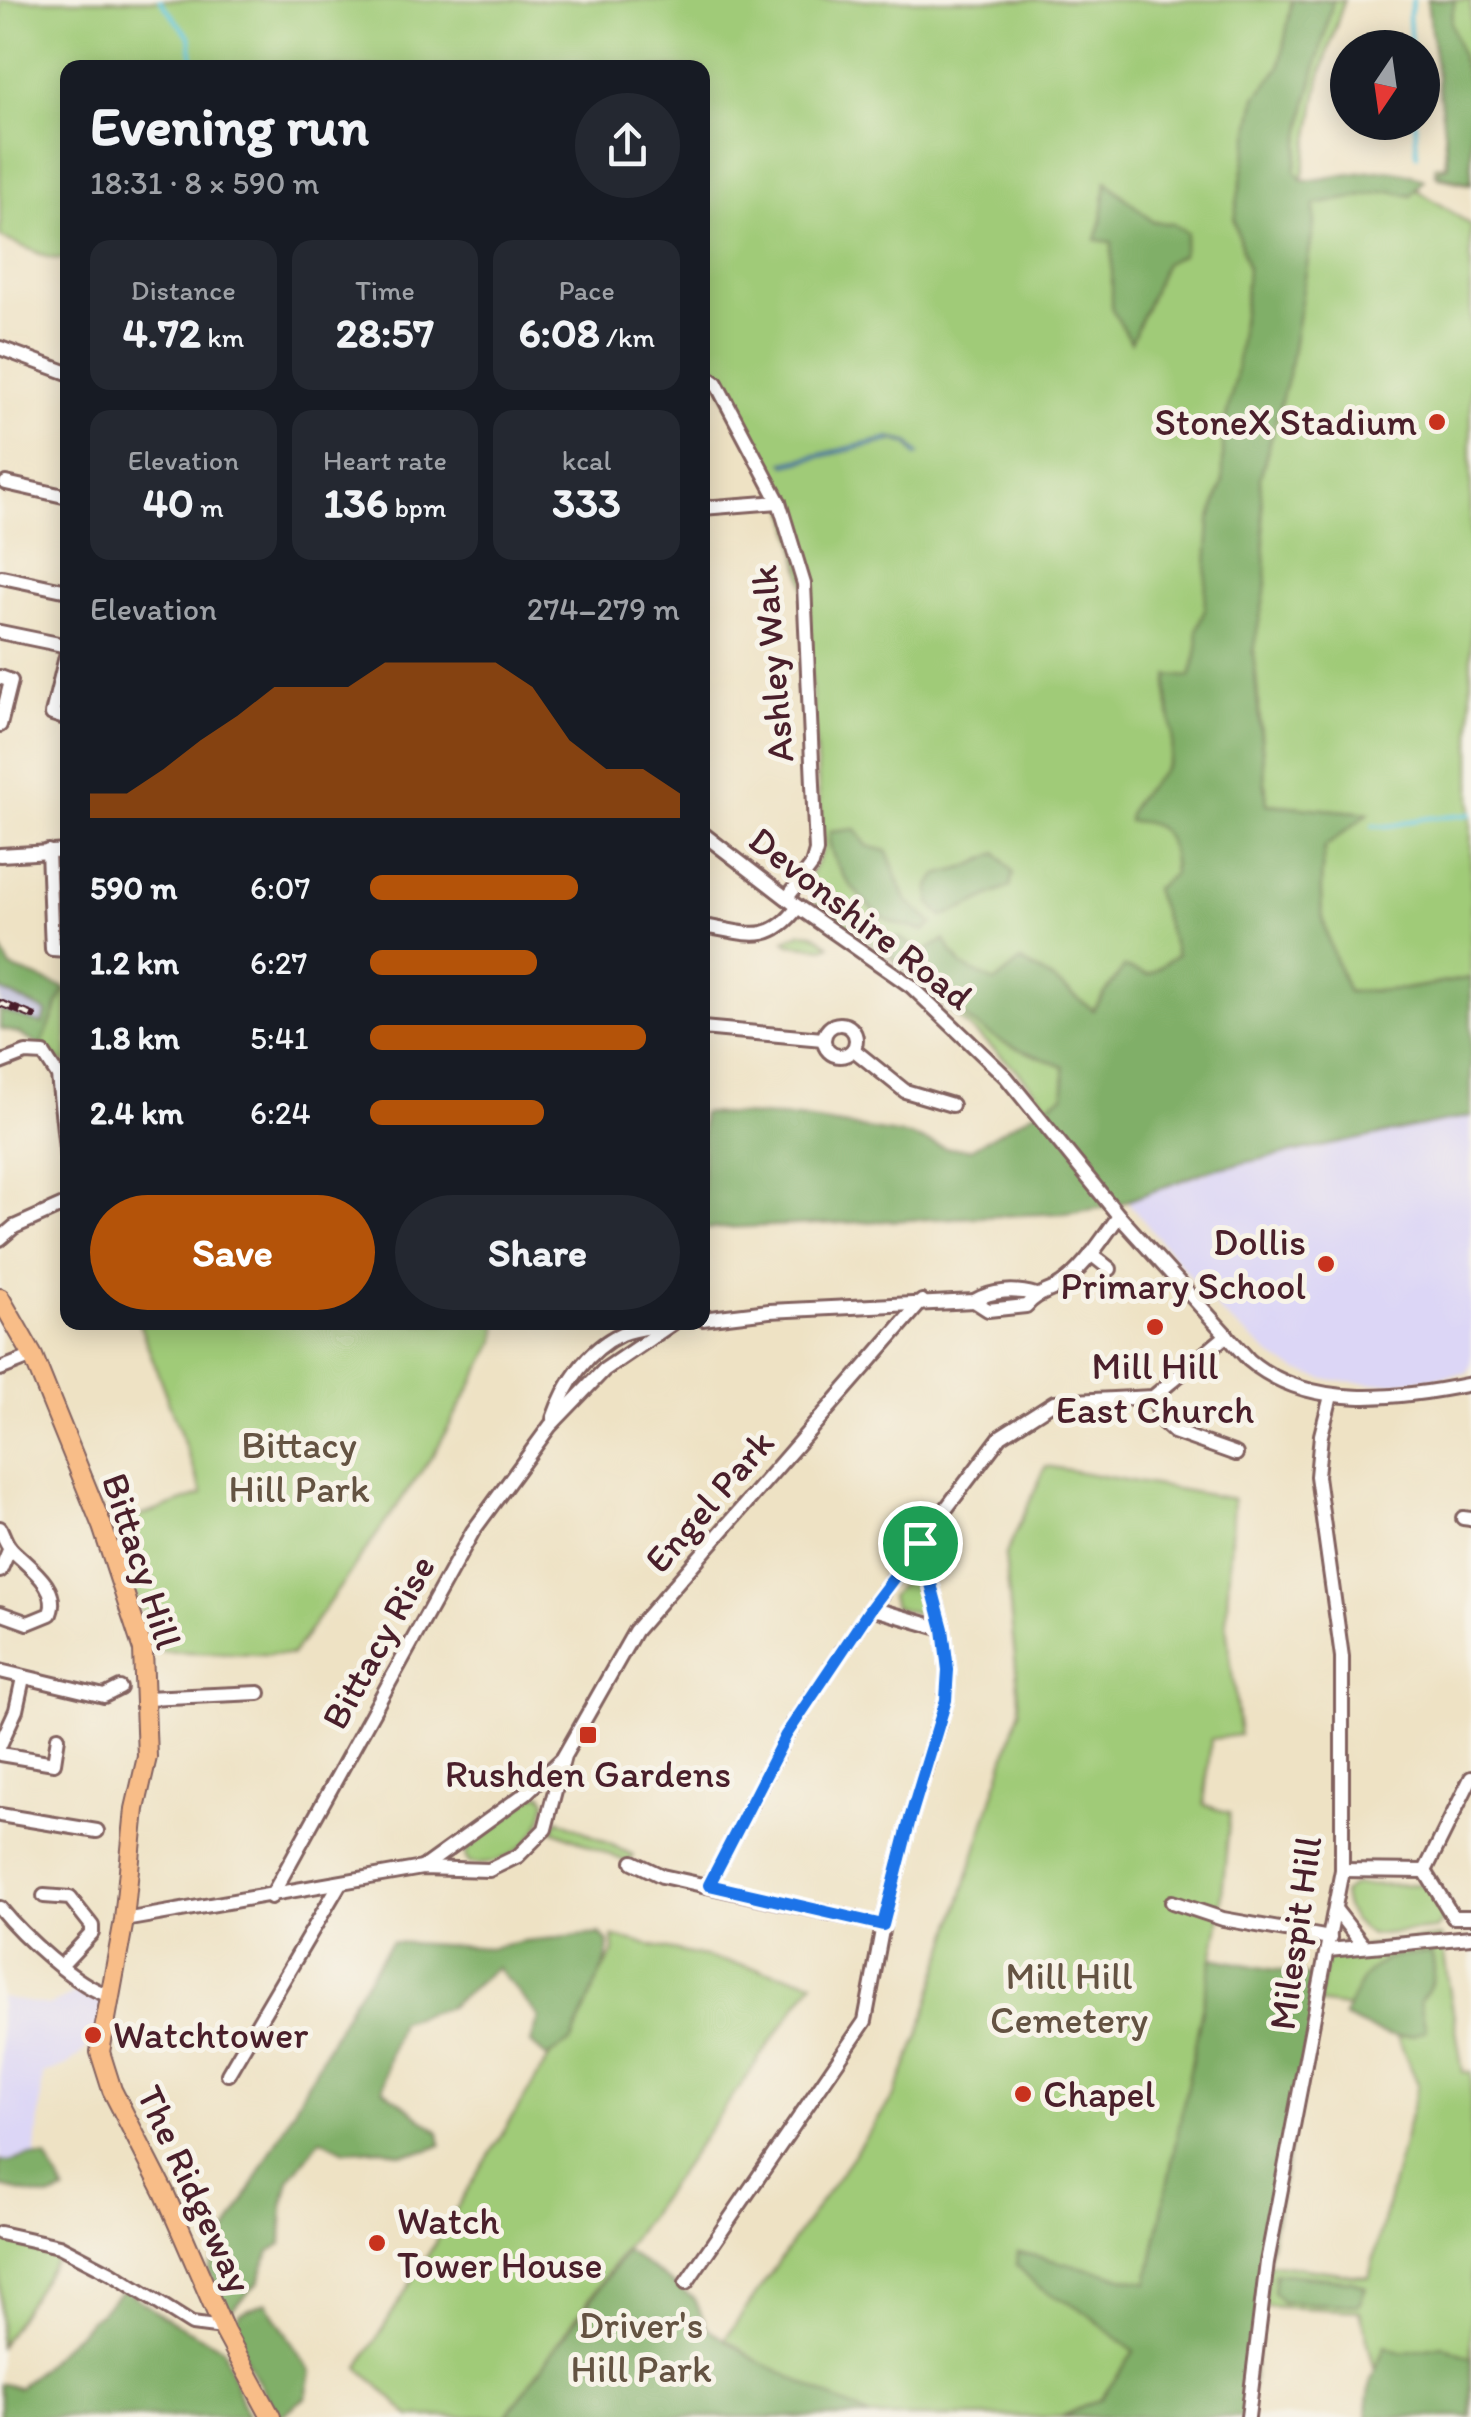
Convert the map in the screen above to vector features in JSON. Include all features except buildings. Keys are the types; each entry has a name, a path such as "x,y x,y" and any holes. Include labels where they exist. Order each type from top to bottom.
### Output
{"main road":[{"name":"Bittacy Hill","path":"0,1298 33,1356 102,1526 143,1650 147,1757 135,1809 124,1920"},
{"name":"The Ridgeway","path":"124,1920 100,2052 112,2090 164,2192 223,2328 272,2417"}],"street":[{"path":"0,348 60,371"},
{"name":"Ashley Walk","path":"710,381 779,502 804,584 816,851 792,902"},
{"path":"6,483 60,495"},
{"path":"710,507 779,502"},
{"path":"2,577 60,589"},
{"path":"0,632 60,645"},
{"path":"0,725 6,679"},
{"path":"60,696 52,714 60,716"},
{"name":"Devonshire Road","path":"710,838 792,902 912,986 1006,1077 1119,1216 1269,1377 1331,1396 1422,1394 1471,1384"},
{"path":"0,854 60,850"},
{"path":"48,851 52,949 60,950"},
{"path":"710,927 768,933 788,921 792,902"},
{"path":"846,1024 856,1036 854,1050 844,1056 828,1052 824,1040 831,1026 846,1024"},
{"path":"710,1029 824,1040"},
{"path":"854,1050 905,1091 952,1105"},
{"path":"0,1063 26,1053 44,1054 58,1076 60,1094"},
{"path":"0,1239 14,1227 60,1207"},
{"path":"710,1318 922,1301 974,1301 986,1294 1022,1290 1036,1295 1061,1284 1092,1254 1119,1216"},
{"path":"0,1219 14,1227"},
{"path":"1092,1254 1110,1268"},
{"name":"Engel Park","path":"124,1920 422,1868 489,1870 518,1856 544,1829 564,1756 635,1631 922,1301"},
{"name":"Bittacy Rise","path":"550,1426 562,1391 586,1359 622,1333 638,1330"},
{"name":"Bittacy Rise","path":"271,1896 474,1531 550,1426 604,1370 664,1330"},
{"path":"709,1885 786,1735 871,1608 1001,1436 1054,1402 1154,1398 1227,1335"},
{"path":"0,1369 33,1356"},
{"name":"Milespit Hill","path":"1248,2417 1267,2262 1342,1870 1342,1656 1317,1476 1331,1396"},
{"path":"1154,1398 1163,1422 1174,1432 1236,1454"},
{"path":"0,1528 10,1548 36,1571 54,1606 50,1614 28,1623 0,1614"},
{"path":"686,2282 865,2022 883,1925 946,1700 948,1670 943,1629 920,1543"},
{"path":"0,1571 10,1548"},
{"path":"871,1608 943,1629"},
{"path":"0,1671 104,1696 120,1688"},
{"path":"0,1746 16,1710 23,1678"},
{"path":"146,1698 259,1693"},
{"path":"0,1754 54,1763 58,1737"},
{"name":"Engel Park","path":"422,1868 526,1792 564,1756"},
{"path":"1425,1871 1471,1778"},
{"path":"0,1814 96,1831"},
{"path":"634,1862 662,1876 883,1925"},
{"path":"1342,1870 1425,1871"},
{"path":"1425,1871 1454,1917"},
{"path":"228,2074 339,1884"},
{"path":"44,1896 70,1898 92,1926 92,1933 62,1966"},
{"path":"1172,1902 1329,1944 1471,1937"},
{"path":"0,1909 26,1938 88,1988 109,1995"},
{"path":"1335,1909 1363,1945"},
{"path":"1454,1917 1471,1917"},
{"path":"1447,1937 1454,1917"},
{"path":"0,2234 60,2246 192,2324 223,2328"}],"shaded area":[{"path":"0,990 47,1011 42,1024 0,1010"},
{"name":"Dollis Primary School","path":"1471,1116 1471,1364 1467,1373 1368,1383 1324,1379 1298,1371 1274,1358 1221,1313 1127,1201 1223,1167"},
{"path":"88,1987 109,1995 101,2035 68,2065 43,2074 34,2172 0,2166 0,1997 48,2006"}],"green space":[{"path":"0,0 1344,0 1335,30 1330,30 1302,181 1331,187 1398,177 1471,225 1471,978 1404,989 1348,992 1324,922 1322,869 1325,847 1368,813 1267,804 1254,651 1212,650 1182,971 1075,1099 1055,1114 1017,1070 894,961 813,900 808,880 823,850 804,584 785,500 728,402 710,342 710,60 60,60 60,259 0,237"},
{"path":"1292,0 1333,0 1295,171 1303,181 1379,171 1424,180 1411,196 1391,191 1314,205 1315,219 1289,372 1260,478 1267,583 1253,651 1267,804 1369,813 1325,847 1321,906 1333,954 1348,992 1406,989 1471,978 1471,1116 1209,1170 1114,1206 1066,1213 710,1229 710,1113 798,1118 910,1136 945,1148 970,1149 1064,1095 1064,1067 1004,1043 975,1025 895,961 883,939 900,938 923,953 944,940 962,966 995,982 1021,961 1093,1010 1124,967 1149,975 1177,955 1154,889 1174,874 1169,842 1151,824 1128,821 1134,803 1168,762 1173,741 1169,675 1190,677 1198,649 1210,521 1223,481 1223,430 1235,380 1245,297 1247,267 1234,220 1256,97 1280,67"},
{"path":"1427,0 1455,0 1451,22 1471,90 1471,183 1436,175 1436,171 1449,167 1440,99 1440,30 1431,30"},
{"path":"1441,0 1471,0 1471,185 1439,178 1435,167 1446,165"},
{"path":"1106,181 1152,221 1173,224 1187,233 1182,255 1165,263 1131,342 1112,310 1112,242 1096,240"},
{"path":"856,829 867,846 887,851 906,900 933,924 924,931 882,916 849,884 834,857 830,832"},
{"path":"997,853 1013,873 1010,887 942,916 930,903 930,886 937,875 968,867"},
{"path":"802,932 813,933 830,945 824,948 789,944 785,940"},
{"path":"0,947 11,968 60,986 60,1000 41,1046 18,1033 0,1029 0,1010 42,1024 47,1012 0,990"},
{"path":"60,1000 60,1060 41,1046"},
{"name":"Bittacy Hill Park","path":"142,1330 497,1330 496,1340 435,1452 292,1655 153,1651 115,1525 203,1494"},
{"name":"Mill Hill Cemetery","path":"1046,1466 1233,1499 1226,1625 1240,1735 1211,1739 1204,1805 1230,1813 1219,1924 1148,2284 1019,2252 1038,2287 1087,2313 1135,2352 1101,2399 1061,2417 870,2417 757,2360 725,2339 895,2095 918,2038 1020,1709 1005,1556"},
{"path":"911,1574 918,1575 926,1607 919,1614 894,1607 891,1596"},
{"path":"542,1794 546,1801 541,1819 527,1842 499,1860 469,1863 467,1850 533,1796"},
{"path":"558,1819 633,1855 629,1863 553,1830"},
{"path":"1426,1884 1443,1912 1435,1929 1370,1935 1351,1917 1344,1900 1343,1893 1353,1885"},
{"path":"600,1934 609,1943 606,1961 572,2041 547,2057 531,2043 539,2017 496,1967 449,2007 400,2021 383,2089 439,2132 441,2145 401,2154 382,2149 345,2151 321,2139 289,2180 283,2207 282,2244 269,2251 259,2282 227,2314 209,2271 218,2249 350,2005 391,1942 491,1948"},
{"path":"613,1937 814,1981 506,2417 411,2417 359,2367 614,1952"},
{"path":"1441,1937 1463,2072 1471,2072 1471,2417 1379,2387 1360,2311 1263,2306 1269,2263 1369,2277 1418,2084 1387,2014 1318,2003 1328,1951"},
{"path":"1431,1953 1433,1979 1420,2001 1426,2030 1395,2036 1344,2017 1359,1986 1374,1967 1397,1957"},
{"path":"1212,1958 1322,1979 1267,2262 1248,2417 1061,2417 1101,2399 1134,2352 1087,2313 1038,2287 1017,2265 1018,2252 1148,2283"},
{"path":"30,2156 46,2158 65,2192 49,2198 0,2187 0,2161"},
{"path":"0,2239 60,2253 0,2346"},
{"name":"Driver's Hill Park","path":"626,2251 695,2299 707,2328 757,2360 870,2417 506,2417"},
{"path":"1275,2273 1352,2281 1366,2287 1359,2305 1282,2302 1273,2292"},
{"path":"124,2289 165,2318 223,2348 247,2417 0,2417 0,2383 19,2388"},
{"path":"266,2302 311,2373 306,2397 281,2416 273,2409 231,2331 240,2313"},
{"path":"1442,2345 1471,2358 1471,2417 1366,2417 1371,2380 1385,2346 1402,2353"}],"water":[{"path":"889,438 908,442 919,454 916,456 908,444 895,440 786,465 784,462"}],"waterway":[{"path":"160,0 190,38 193,60"},
{"path":"1410,30 1413,0"},
{"path":"1416,140 1417,155"},
{"path":"1373,826 1471,814"}],"railway":[{"path":"0,1003 33,1016"}],"place":[{"name":"StoneX Stadium","path":"1437,422"},
{"name":"Dollis Primary School","path":"1326,1264"},
{"name":"Mill Hill East Church","path":"1155,1327"},
{"name":"Rushden Gardens","path":"588,1735"},
{"name":"Watchtower","path":"93,2035"},
{"name":"Chapel","path":"1023,2094"},
{"name":"Watch Tower House","path":"377,2243"}],"route":[{"path":"920,1543 943,1629 948,1670 946,1700 883,1925 709,1885 786,1735 920,1543"}]}
